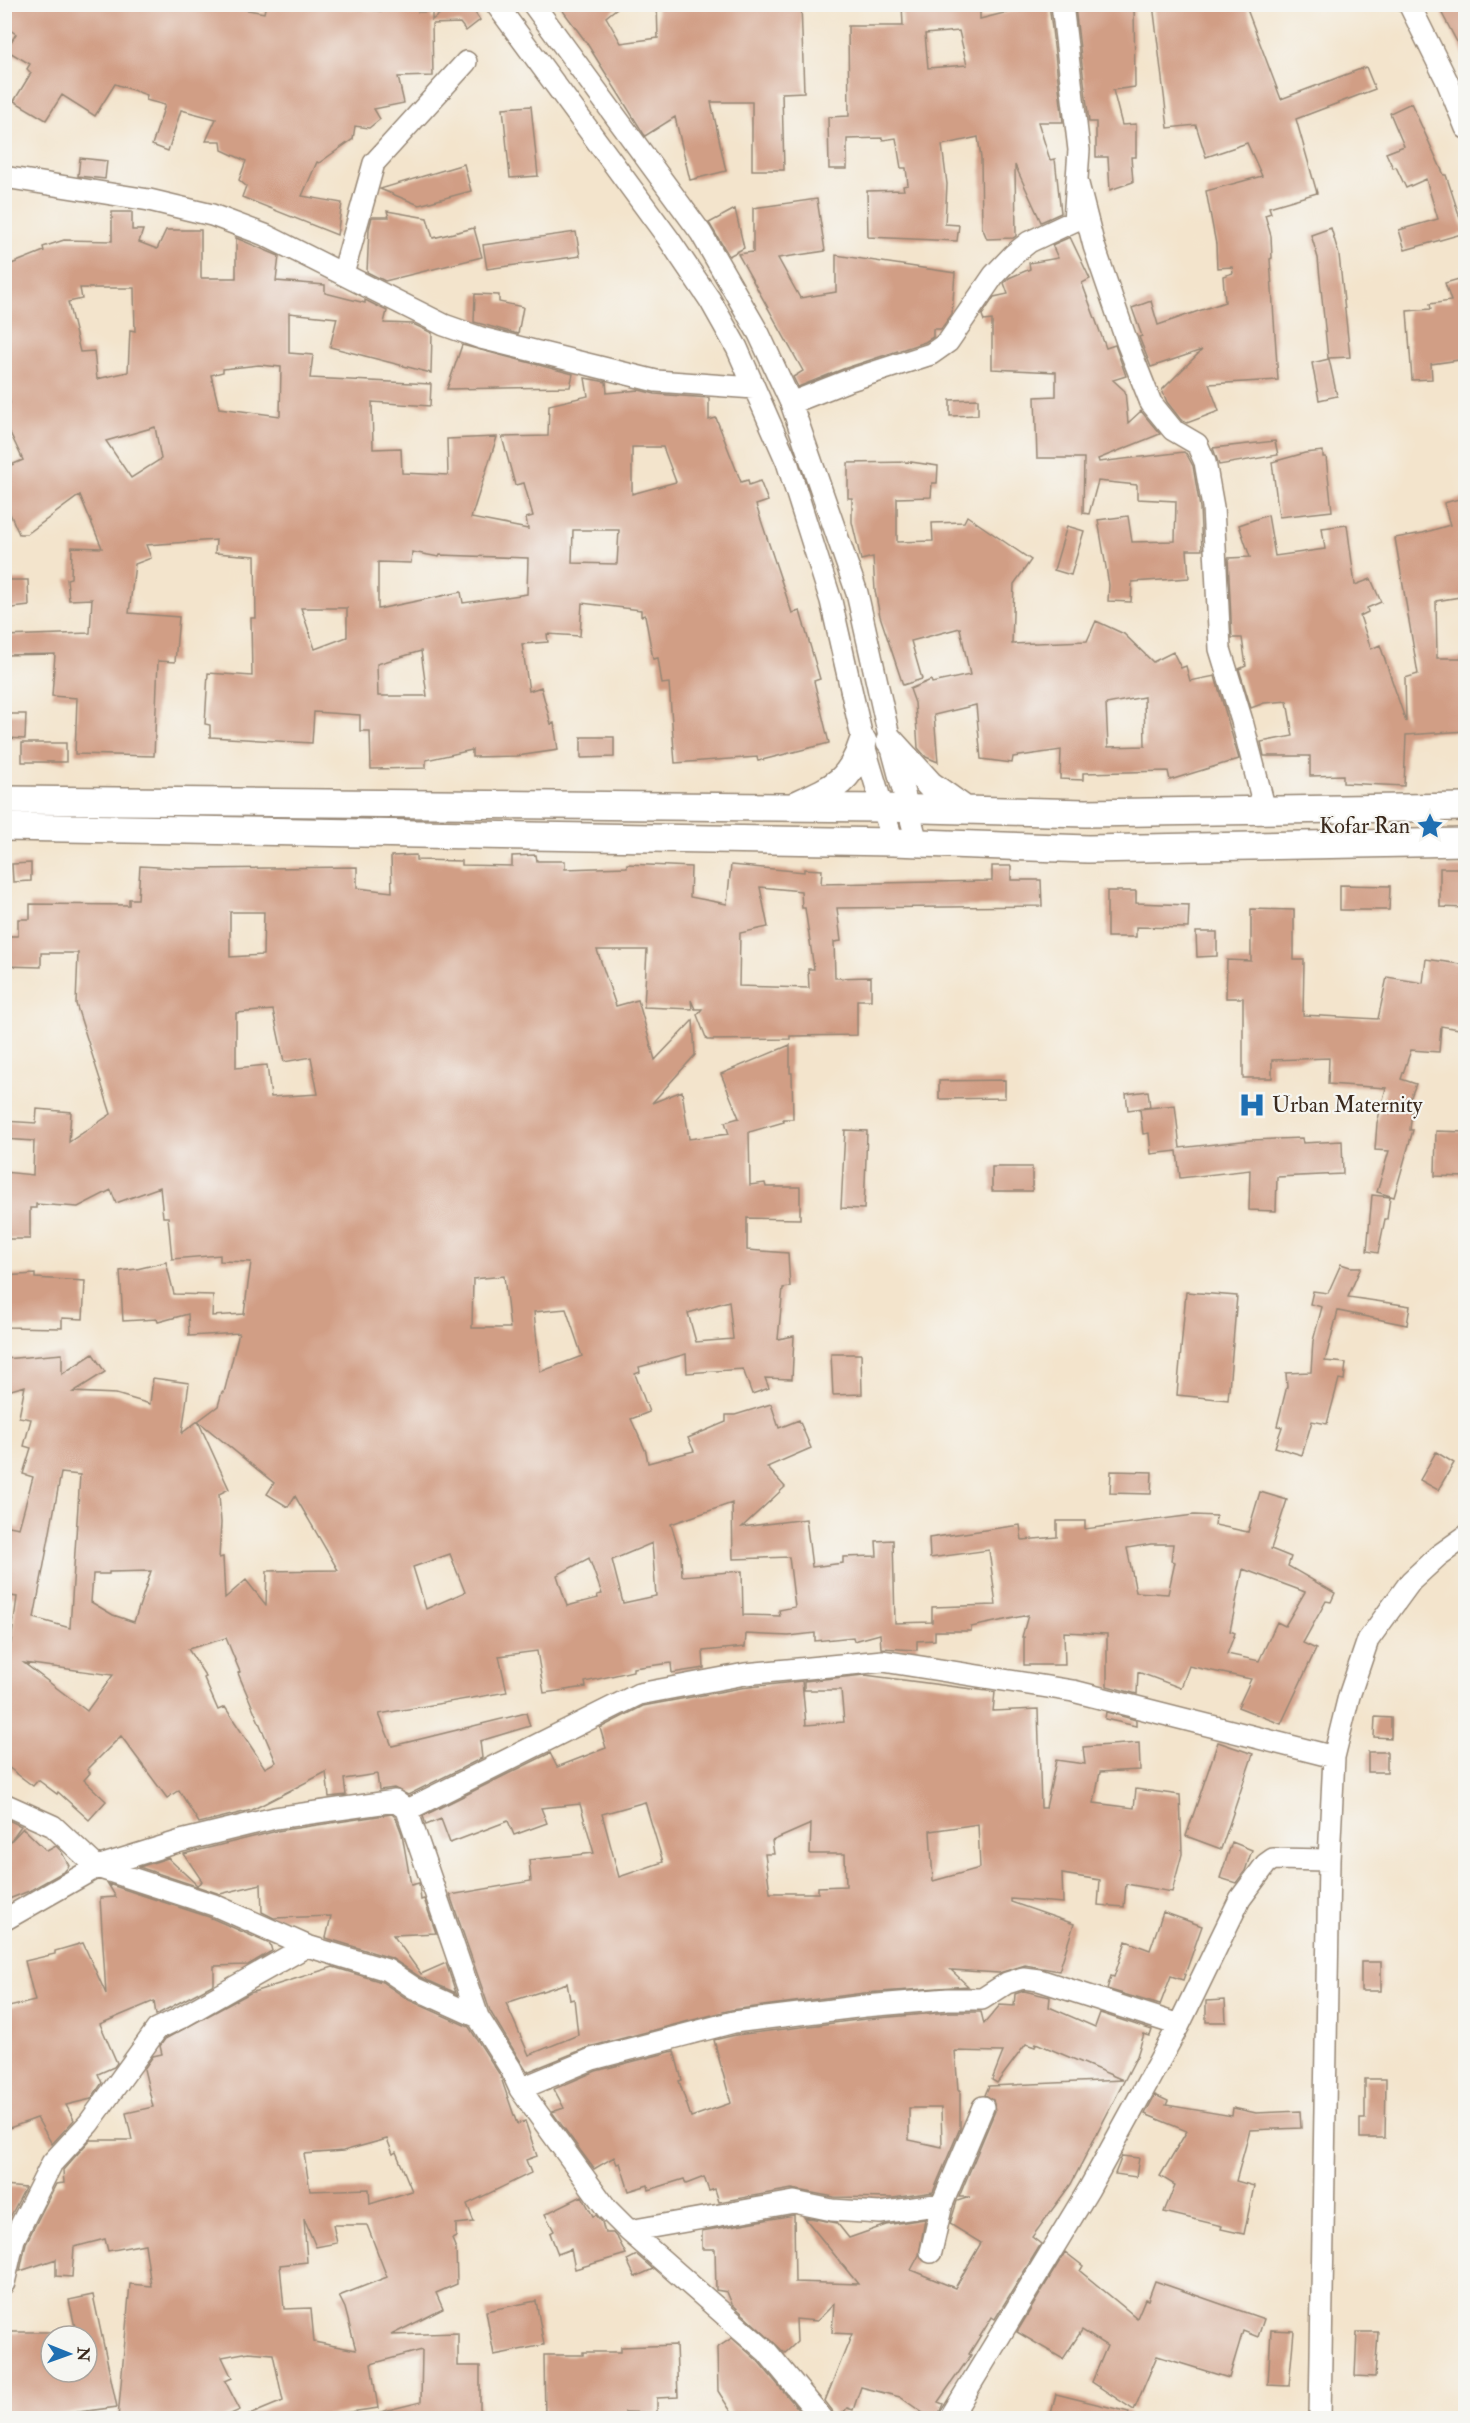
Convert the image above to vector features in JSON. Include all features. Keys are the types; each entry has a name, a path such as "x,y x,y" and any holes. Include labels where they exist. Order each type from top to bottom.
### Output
{"main road":[{"path":"890,741 930,785 965,810"},
{"path":"792,807 825,792 843,779 856,763 863,742"},
{"path":"4,800 896,808 1086,813 1466,807"},
{"path":"4,827 905,842 1088,849 1466,842"}],"street":[{"path":"496,4 668,238 710,300 737,348 787,462 824,580 863,742 896,808"},
{"path":"533,4 701,233 759,333 792,403 857,593 890,741 896,808 905,842"},
{"path":"792,403 847,381 932,354 948,342 994,275 1013,255 1029,242 1074,221 1079,150 1062,4"},
{"path":"1412,6 1466,128"},
{"path":"344,274 374,163 465,62"},
{"path":"4,177 149,200 213,214 265,235 444,325 482,338 656,381 754,388"},
{"path":"1077,180 1094,246 1128,345 1151,403 1173,430 1197,444 1205,462 1213,507 1220,649 1242,721 1265,810"},
{"path":"1320,2418 1329,1860 1334,1757 1349,1696 1368,1640 1411,1581 1438,1556 1466,1536"},
{"path":"407,1810 639,1694 745,1674 883,1661 1073,1690 1334,1757"},
{"path":"4,1920 97,1866 181,1841 275,1818 395,1801 407,1810 478,2017 511,2068 520,2089 597,2198 629,2231 767,2352 822,2418"},
{"path":"4,1804 53,1826 97,1866 214,1905 307,1946 387,1970 414,1988 478,2017"},
{"path":"950,2418 1089,2190 1179,2025 1240,1899 1266,1864 1273,1859 1281,1857 1329,1860"},
{"path":"4,2283 14,2239 52,2163 89,2124 157,2029 180,2019 307,1946"},
{"path":"520,2089 592,2059 734,2022 866,2006 948,1999 982,1999 1007,1983 1023,1978 1039,1980 1179,2025"},
{"path":"931,2252 942,2204 983,2107"},
{"path":"629,2231 794,2202 832,2210 880,2213 942,2204"}],"building":[{"path":"10,4 216,4 264,13 266,4 341,4 341,8 382,11 403,4 415,4 418,12 432,12 432,20 453,4 469,4 480,20 466,31 460,23 432,24 433,76 398,77 404,103 374,109 380,119 369,128 355,126 353,139 319,163 317,162 302,196 342,203 337,235 242,197 246,186 239,180 246,161 222,150 221,141 206,141 216,119 181,110 168,151 152,145 165,105 146,100 147,95 115,84 95,116 62,95 46,120 14,101 31,73 27,69 30,64 6,50 16,34 4,26 4,12"},
{"path":"558,4 622,4 606,17 621,43 658,38 657,4 801,4 804,92 782,93 784,170 752,170 752,102 711,102 726,171 690,180 675,117 645,136 586,42"},
{"path":"902,4 980,4 980,19 1024,8 1023,4 1049,4 1063,122 1038,122 1050,160 1055,159 1061,213 1041,222 1015,165 1016,236 987,239 982,227 981,158 978,137 942,145 947,184 945,224 959,225 957,241 868,237 867,191 904,190 903,186 908,185 906,168 901,168 896,138 847,139 847,169 829,169 828,117 849,116 848,26 903,26","holes":["959,31 967,65 928,68 925,34"]},
{"path":"1081,4 1134,4 1135,87 1113,90 1122,125 1136,124 1136,157 1131,157 1133,182 1110,190 1108,157 1096,157 1096,122 1089,122 1075,7"},
{"path":"1153,4 1245,4 1281,99 1366,67 1375,89 1296,119 1317,193 1269,207 1271,213 1265,215 1271,236 1272,258 1270,259 1278,380 1209,384 1219,411 1187,423 1181,420 1167,402 1162,390 1202,350 1151,367 1139,337 1142,336 1132,308 1151,301 1158,325 1225,302 1223,276 1233,273 1232,267 1217,268 1216,244 1206,191 1262,176 1247,143 1206,157 1196,125 1168,128"},
{"path":"1437,4 1466,4 1466,59"},
{"path":"1411,103 1446,175 1465,233 1405,250 1399,230 1438,219 1426,179 1406,188 1386,153 1404,146 1390,113"},
{"path":"531,106 538,176 510,178 503,108"},
{"path":"80,158 107,161 105,179 78,176"},
{"path":"464,164 471,191 419,205 380,189"},
{"path":"817,199 825,251 778,258 800,298 836,292 836,255 955,273 952,314 941,329 933,329 933,337 925,342 843,369 798,387 793,377 803,371 738,254 753,252 753,208"},
{"path":"735,209 744,248 729,256 709,223"},
{"path":"387,211 427,218 433,238 474,228 482,257 385,281 367,272 369,229 372,217 389,217"},
{"path":"112,212 132,212 132,230 143,230 139,242 157,249 166,230 201,230 201,278 236,278 236,238 279,256 276,281 325,285 325,293 365,303 365,300 387,311 384,323 413,324 432,333 431,373 330,347 337,318 289,313 289,353 313,355 310,378 431,384 430,406 372,402 373,449 401,448 402,473 448,475 447,439 497,437 471,518 528,529 526,518 533,516 524,483 515,485 502,437 548,436 549,405 588,396 585,378 606,382 607,393 639,390 655,394 709,398 709,420 716,418 741,482 748,480 749,485 760,481 768,501 756,505 792,613 800,611 820,679 814,681 829,743 758,761 757,757 675,763 669,683 662,684 658,658 653,659 645,615 641,616 641,610 582,603 580,636 547,634 548,642 522,644 529,691 541,687 551,724 554,723 558,750 517,756 472,757 472,750 426,760 426,768 371,769 370,731 360,731 360,715 314,712 312,743 210,737 210,725 205,724 208,673 252,676 251,618 256,618 255,556 215,553 216,540 146,545 151,558 135,564 129,613 179,617 175,662 158,661 154,756 75,754 77,698 52,696 55,654 4,655 4,636 90,633 92,599 69,600 67,579 71,578 72,547 102,548 80,495 27,534 19,534 4,500 4,468 23,460 4,420 4,406 10,403 4,390 4,286 11,283 4,267 44,251 43,247 64,240 112,241","holes":["80,288 134,288 135,331 130,330 128,372 97,379 94,351 80,352 68,302 82,299","259,365 281,367 280,416 219,408 211,375 223,372 223,369","155,427 161,459 131,478 106,441","632,447 663,447 676,482 632,494","573,530 619,530 617,564 572,563","412,552 439,557 440,555 528,558 527,594 463,603 461,592 378,609 378,562 411,563","301,608 347,608 347,637 315,649","421,651 427,696 378,696 377,664"]},
{"path":"1331,228 1339,255 1350,357 1328,358 1318,258 1311,235"},
{"path":"576,232 580,256 487,269 483,245"},
{"path":"1070,237 1090,279 1082,283 1106,348 1115,345 1126,376 1113,380 1125,391 1128,423 1141,411 1160,434 1098,459 1099,462 1184,452 1193,466 1200,508 1202,550 1187,550 1189,578 1132,582 1131,602 1108,601 1109,585 1098,520 1128,516 1132,542 1175,541 1176,501 1137,499 1137,485 1098,481 1089,514 1083,513 1084,458 1037,458 1035,397 1056,396 1056,372 992,369 992,320 984,321 982,315 994,297 1008,294 1004,283 1009,278 1030,269 1029,263 1058,258 1052,245"},
{"path":"1466,277 1466,359 1431,364 1432,379 1412,380 1407,311 1431,309 1430,304 1451,301 1445,283"},
{"path":"475,294 499,295 499,302 523,307 518,334 474,322"},
{"path":"462,345 573,374 570,387 447,389"},
{"path":"1329,359 1337,396 1319,400 1312,363"},
{"path":"978,399 978,415 950,416 950,400"},
{"path":"1275,441 1278,455 1219,465 1213,448"},
{"path":"1323,451 1323,457 1326,457 1332,511 1279,517 1272,462 1305,453"},
{"path":"911,462 938,466 937,483 932,483 931,497 897,498 897,542 933,541 932,523 964,522 967,516 1031,560 1014,584 1012,644 1087,641 1096,621 1124,634 1153,662 1173,652 1181,668 1186,666 1190,681 1215,676 1239,759 1170,780 1168,771 1083,773 1083,780 1060,779 1061,750 1013,757 1012,763 981,759 976,705 934,715 938,762 926,757 918,748 915,703 910,689 931,680 932,683 970,675 960,628 911,641 922,679 903,685 880,616 875,591 873,557 861,560 852,522 852,498 848,498 848,463","holes":["1144,697 1145,746 1108,747 1106,704"]},
{"path":"1466,497 1466,596 1436,601 1437,658 1466,658 1466,731 1406,735 1404,786 1343,783 1343,775 1310,776 1310,756 1264,756 1261,742 1293,736 1287,701 1264,703 1251,708 1239,669 1246,666 1242,638 1232,638 1228,558 1250,557 1239,525 1268,515 1275,556 1325,549 1322,528 1347,525 1355,585 1371,579 1381,602 1367,608 1368,612 1360,616 1371,649 1380,645 1406,722 1405,678 1418,674 1395,538 1450,525 1444,503"},
{"path":"1067,526 1084,531 1071,575 1054,570"},
{"path":"6,580 28,580 29,606 4,609"},
{"path":"8,714 26,714 25,739 7,738"},
{"path":"581,737 614,737 614,757 581,758"},
{"path":"22,743 66,743 66,762 22,762"},
{"path":"416,855 416,860 462,861 462,865 512,866 512,856 536,855 537,861 565,861 565,869 627,867 627,864 691,867 690,897 727,904 731,865 804,872 804,869 822,870 821,884 992,881 992,866 1011,866 1011,880 1041,880 1042,906 837,908 841,941 834,942 835,978 871,977 871,1000 857,1000 857,1035 707,1040 697,1015 702,1009 695,1009 691,1000 692,1009 644,1007 647,950 597,950 616,1006 638,1000 655,1060 693,1020 695,1055 652,1103 682,1091 689,1139 729,1134 725,1122 739,1118 721,1074 790,1045 793,1119 783,1119 784,1122 749,1132 750,1185 765,1183 766,1187 800,1187 800,1219 747,1218 747,1250 788,1253 790,1287 783,1288 778,1339 794,1336 792,1379 765,1378 769,1388 752,1394 743,1369 687,1373 686,1354 639,1367 640,1372 635,1374 649,1412 631,1419 646,1452 648,1463 694,1451 688,1438 726,1422 726,1415 735,1415 771,1404 779,1428 799,1420 811,1448 767,1467 785,1487 742,1527 806,1519 812,1567 843,1563 843,1557 877,1556 876,1541 893,1540 895,1623 932,1622 932,1607 996,1605 989,1550 930,1558 929,1538 1020,1525 1022,1540 1057,1537 1057,1521 1085,1521 1085,1529 1194,1515 1216,1516 1215,1525 1248,1532 1260,1492 1287,1500 1271,1549 1291,1557 1288,1566 1335,1593 1331,1602 1326,1601 1303,1643 1316,1649 1281,1724 1238,1707 1251,1679 1189,1666 1181,1688 1138,1672 1137,1694 1107,1686 1107,1634 1064,1632 1065,1665 1024,1665 1024,1637 1022,1637 1028,1615 971,1627 971,1631 935,1631 935,1640 917,1641 917,1650 881,1648 880,1634 854,1641 853,1637 815,1641 815,1633 789,1636 746,1634 745,1647 703,1651 704,1668 672,1673 671,1663 633,1668 633,1671 585,1682 586,1687 544,1693 537,1651 499,1656 507,1692 379,1714 392,1746 526,1713 530,1726 480,1741 482,1758 408,1795 394,1788 379,1790 377,1774 344,1779 346,1795 329,1797 326,1772 252,1810 199,1823 179,1790 167,1798 121,1736 87,1770 90,1773 84,1780 106,1801 89,1820 58,1792 57,1794 38,1780 33,1786 4,1764 4,1677 9,1677 9,1643 11,1643 17,1597 4,1595 4,1525 19,1528 33,1477 23,1474 31,1448 24,1446 31,1419 19,1417 25,1386 4,1392 4,1359 62,1354 62,1374 93,1354 105,1372 73,1392 116,1394 150,1404 153,1378 189,1383 182,1433 198,1421 218,1406 222,1392 224,1393 239,1333 189,1336 188,1314 158,1322 157,1319 123,1321 120,1271 166,1262 174,1294 213,1295 212,1316 244,1314 251,1262 220,1261 220,1255 172,1259 168,1217 163,1217 160,1187 116,1203 111,1190 78,1207 36,1204 36,1208 30,1208 30,1239 4,1239 4,1172 33,1175 34,1141 4,1139 4,1121 36,1123 37,1109 71,1112 69,1142 111,1114 76,1004 78,953 41,953 41,967 4,966 4,936 18,936 18,919 30,919 30,904 129,905 129,899 138,899 140,866 193,869 357,867 357,888 392,892 391,856","holes":["760,887 801,891 802,908 805,908 814,969 808,969 809,988 739,986 740,933 768,927","230,912 264,912 263,955 230,957","273,1010 284,1062 311,1057 318,1094 271,1097 267,1065 236,1068 236,1013","504,1276 510,1328 472,1328 473,1279","729,1301 733,1339 696,1342 688,1313","566,1309 582,1356 540,1372 534,1312","198,1421 274,1483 267,1494 288,1507 295,1496 338,1570 267,1571 266,1605 246,1580 225,1598 223,1557 219,1558 221,1523 219,1494 229,1489","61,1473 80,1475 70,1628 34,1618","732,1503 733,1559 789,1557 795,1607 779,1610 780,1616 743,1615 742,1571 682,1576 681,1556 671,1524","652,1543 656,1596 623,1603 612,1560","1151,1544 1173,1544 1171,1561 1175,1562 1168,1594 1136,1592 1127,1548","450,1554 465,1592 426,1609 413,1567","589,1558 602,1594 597,1595 598,1598 567,1606 557,1575","1243,1569 1305,1592 1285,1626 1277,1622 1259,1661 1227,1654 1235,1633 1230,1631","151,1571 134,1622 113,1615 91,1602 93,1574","226,1638 240,1672 238,1673 276,1762 265,1768 225,1707 218,1710 204,1678 206,1677 188,1649","24,1663 113,1675 87,1711"]},
{"path":"31,863 31,881 13,882 12,864"},
{"path":"1440,868 1466,868 1466,908 1440,907"},
{"path":"1340,885 1390,886 1389,910 1340,910"},
{"path":"1107,891 1136,891 1136,903 1189,905 1188,928 1136,927 1136,937 1107,937"},
{"path":"1251,909 1294,910 1294,960 1304,960 1303,1015 1378,1019 1387,977 1423,983 1426,959 1466,965 1466,1030 1441,1026 1439,1052 1411,1050 1401,1079 1416,1084 1406,1109 1412,1110 1410,1130 1413,1130 1394,1197 1377,1192 1389,1151 1375,1150 1377,1123 1386,1088 1328,1084 1329,1058 1272,1060 1272,1078 1243,1078 1243,998 1226,998 1227,960 1251,961"},
{"path":"1196,932 1217,932 1217,956 1197,957"},
{"path":"1005,1080 1005,1098 939,1099 939,1081"},
{"path":"1148,1091 1150,1107 1128,1110 1126,1094"},
{"path":"1175,1105 1180,1148 1251,1140 1302,1138 1303,1143 1342,1141 1343,1174 1277,1177 1276,1211 1249,1210 1250,1170 1180,1178 1177,1151 1151,1154 1149,1133 1143,1134 1140,1109"},
{"path":"845,1130 867,1131 864,1209 841,1208"},
{"path":"1436,1131 1466,1132 1466,1177 1435,1176"},
{"path":"992,1167 1032,1167 1032,1191 992,1191"},
{"path":"1372,1195 1390,1197 1378,1253 1367,1251"},
{"path":"1341,1264 1361,1267 1348,1297 1410,1306 1407,1325 1338,1311 1325,1361 1346,1363 1344,1380 1339,1379 1327,1424 1312,1421 1302,1455 1275,1447 1282,1427 1277,1426 1287,1386 1286,1373 1311,1372 1313,1341 1322,1307 1310,1304 1313,1291 1328,1293"},
{"path":"35,1274 35,1278 85,1281 83,1319 62,1318 62,1328 4,1327 4,1276"},
{"path":"1186,1292 1237,1296 1228,1400 1177,1395"},
{"path":"831,1354 861,1354 862,1394 833,1395"},
{"path":"1436,1452 1454,1463 1438,1490 1420,1480"},
{"path":"1111,1471 1152,1472 1151,1494 1110,1493"},
{"path":"865,1675 995,1692 993,1711 1038,1709 1041,1808 1046,1808 1056,1760 1085,1764 1083,1747 1139,1743 1140,1770 1100,1772 1094,1803 1134,1808 1136,1789 1180,1795 1182,1854 1172,1892 1126,1884 1124,1907 1098,1905 1100,1880 1062,1874 1063,1903 1011,1899 1011,1902 1074,1924 1059,1971 1025,1965 999,1973 951,1970 968,1986 864,1993 731,2010 589,2047 527,2072 490,2011 450,1895 531,1881 529,1860 594,1853 580,1804 541,1808 547,1823 514,1835 508,1821 450,1843 441,1819 426,1825 423,1816 550,1753 557,1767 606,1748 600,1728 643,1706 741,1688 802,1681 806,1725 844,1722 841,1690 804,1690 804,1681","holes":["645,1802 663,1862 619,1877 602,1814","811,1824 810,1854 845,1854 846,1886 818,1887 818,1893 770,1893 765,1854 774,1854 772,1841","978,1824 980,1868 933,1881 930,1831","567,1983 570,2000 574,1999 578,2035 529,2055 506,2003"]},
{"path":"1106,1712 1136,1720 1136,1726 1105,1719"},
{"path":"1375,1717 1391,1718 1391,1738 1374,1737"},
{"path":"1218,1742 1253,1754 1221,1849 1186,1836"},
{"path":"1368,1752 1387,1752 1387,1772 1368,1772"},
{"path":"392,1814 402,1834 411,1885 419,1883 421,1900 424,1899 436,1933 393,1935 421,1974 446,1963 456,1993 420,1977 391,1958 326,1938 331,1916 274,1918 262,1912 261,1884 220,1894 139,1867 168,1858 197,1885 202,1881 184,1854 277,1831"},
{"path":"4,1818 21,1826 9,1843 23,1828 47,1851 56,1846 69,1866 65,1871 29,1891 9,1899 4,1887"},
{"path":"1232,1842 1252,1850 1245,1871 1236,1883 1220,1878"},
{"path":"108,1884 209,1917 270,1944 272,1951 248,1965 214,1966 214,1984 156,2015 154,2001 100,2024 117,2063 114,2067 98,2074 102,2083 91,2099 66,2105 74,2120 52,2144 37,2118 4,2130 4,2008 35,2001 25,1961 55,1954 55,1951 83,1943 106,1994 100,1898 116,1897"},
{"path":"1163,1912 1202,1926 1183,1980 1171,1976 1160,2005 1107,1989 1111,1976 1114,1977 1126,1941 1150,1950"},
{"path":"1361,1962 1381,1962 1381,1991 1361,1991"},
{"path":"333,1967 382,1982 409,2000 469,2027 500,2075 517,2124 525,2121 537,2156 526,2160 531,2173 467,2204 474,2222 456,2224 456,2237 452,2239 456,2249 457,2284 436,2293 443,2309 391,2335 458,2333 458,2366 480,2366 480,2418 380,2418 380,2412 421,2402 422,2350 371,2364 378,2408 308,2418 242,2418 283,2401 273,2354 249,2352 222,2357 232,2378 225,2381 240,2410 222,2418 118,2418 130,2284 151,2286 145,2244 108,2251 105,2239 74,2247 72,2277 56,2276 56,2259 20,2271 26,2243 56,2184 64,2183 63,2170 90,2140 132,2140 126,2113 153,2107 144,2069 153,2056 162,2054 160,2046 165,2039 250,1993","holes":["387,2139 393,2154 396,2152 412,2191 370,2204 369,2189 310,2191 304,2154 343,2151","304,2219 316,2247 337,2243 333,2225 367,2225 387,2277 339,2296 345,2308 356,2350 314,2342 311,2308 284,2309 280,2265 307,2262"]},
{"path":"1024,1991 1050,1997 1049,2007 1095,2027 1100,2013 1152,2030 1150,2036 1144,2034 1137,2056 1071,2184 1032,2237 1041,2244 995,2319 992,2317 969,2354 971,2355 938,2402 943,2404 937,2418 930,2418 900,2397 861,2387 853,2410 847,2408 839,2418 834,2418 832,2410 825,2401 852,2334 832,2333 834,2304 817,2321 796,2319 797,2342 785,2353 732,2304 727,2292 716,2290 715,2249 702,2249 702,2231 794,2215 795,2282 858,2284 804,2217 837,2223 849,2238 886,2225 925,2219 919,2255 911,2270 955,2288 981,2243 950,2224 957,2201 970,2197 959,2197 995,2111 993,2100 985,2095 989,2086 1123,2080 1036,2043 1035,2047 1026,2044 997,2083 992,2080 1003,2052 955,2051 958,2090 960,2090 960,2128 933,2192 893,2198 834,2197 792,2189 719,2202 715,2189 709,2191 704,2177 686,2184 684,2179 649,2190 648,2185 629,2191 620,2163 617,2164 614,2157 594,2169 552,2112 564,2108 554,2089 596,2071 674,2051 682,2080 679,2081 691,2117 731,2103 714,2040 736,2035 866,2019 949,2012 981,2012 984,2024 1000,2005 1014,2006 1015,1994","holes":["909,2108 941,2108 942,2147 909,2140"]},
{"path":"1225,2000 1226,2022 1206,2022 1206,2001"},
{"path":"1365,2079 1386,2079 1385,2138 1360,2138 1360,2119 1365,2119"},
{"path":"1155,2095 1168,2101 1166,2105 1232,2116 1233,2108 1256,2113 1300,2111 1301,2128 1250,2130 1236,2181 1254,2186 1244,2234 1221,2229 1222,2226 1164,2212 1175,2185 1160,2176 1187,2131 1145,2114"},
{"path":"1122,2156 1139,2158 1136,2177 1115,2174"},
{"path":"4,2186 25,2188 4,2229"},
{"path":"582,2196 593,2216 596,2215 602,2222 605,2233 613,2233 626,2254 575,2269 571,2249 558,2254 550,2233 554,2231 545,2214"},
{"path":"1065,2252 1083,2266 1080,2271 1137,2318 1145,2299 1148,2300 1155,2281 1264,2319 1258,2337 1243,2331 1229,2378 1157,2356 1134,2410 1092,2382 1107,2346 1082,2330 1063,2359 1017,2332"},
{"path":"637,2255 653,2269 635,2277 627,2260"},
{"path":"93,2295 117,2407 41,2418 4,2418 4,2332 39,2332 39,2384 99,2384 99,2324 74,2324 69,2300"},
{"path":"536,2301 544,2345 494,2355 486,2311"},
{"path":"1271,2330 1294,2331 1289,2386 1268,2385"},
{"path":"1357,2332 1378,2332 1375,2377 1355,2376"},
{"path":"732,2338 758,2361 806,2418 735,2418 718,2391 717,2348"},
{"path":"676,2345 678,2397 657,2398 657,2413 625,2412 625,2418 545,2418 544,2355 583,2355 583,2352 621,2352 621,2347"},
{"path":"1056,2394 1129,2412 1128,2418 1050,2418"}],"place":[{"name":"Kofar Ran","path":"1430,826"},
{"name":"Urban Maternity","path":"1252,1105"}]}
